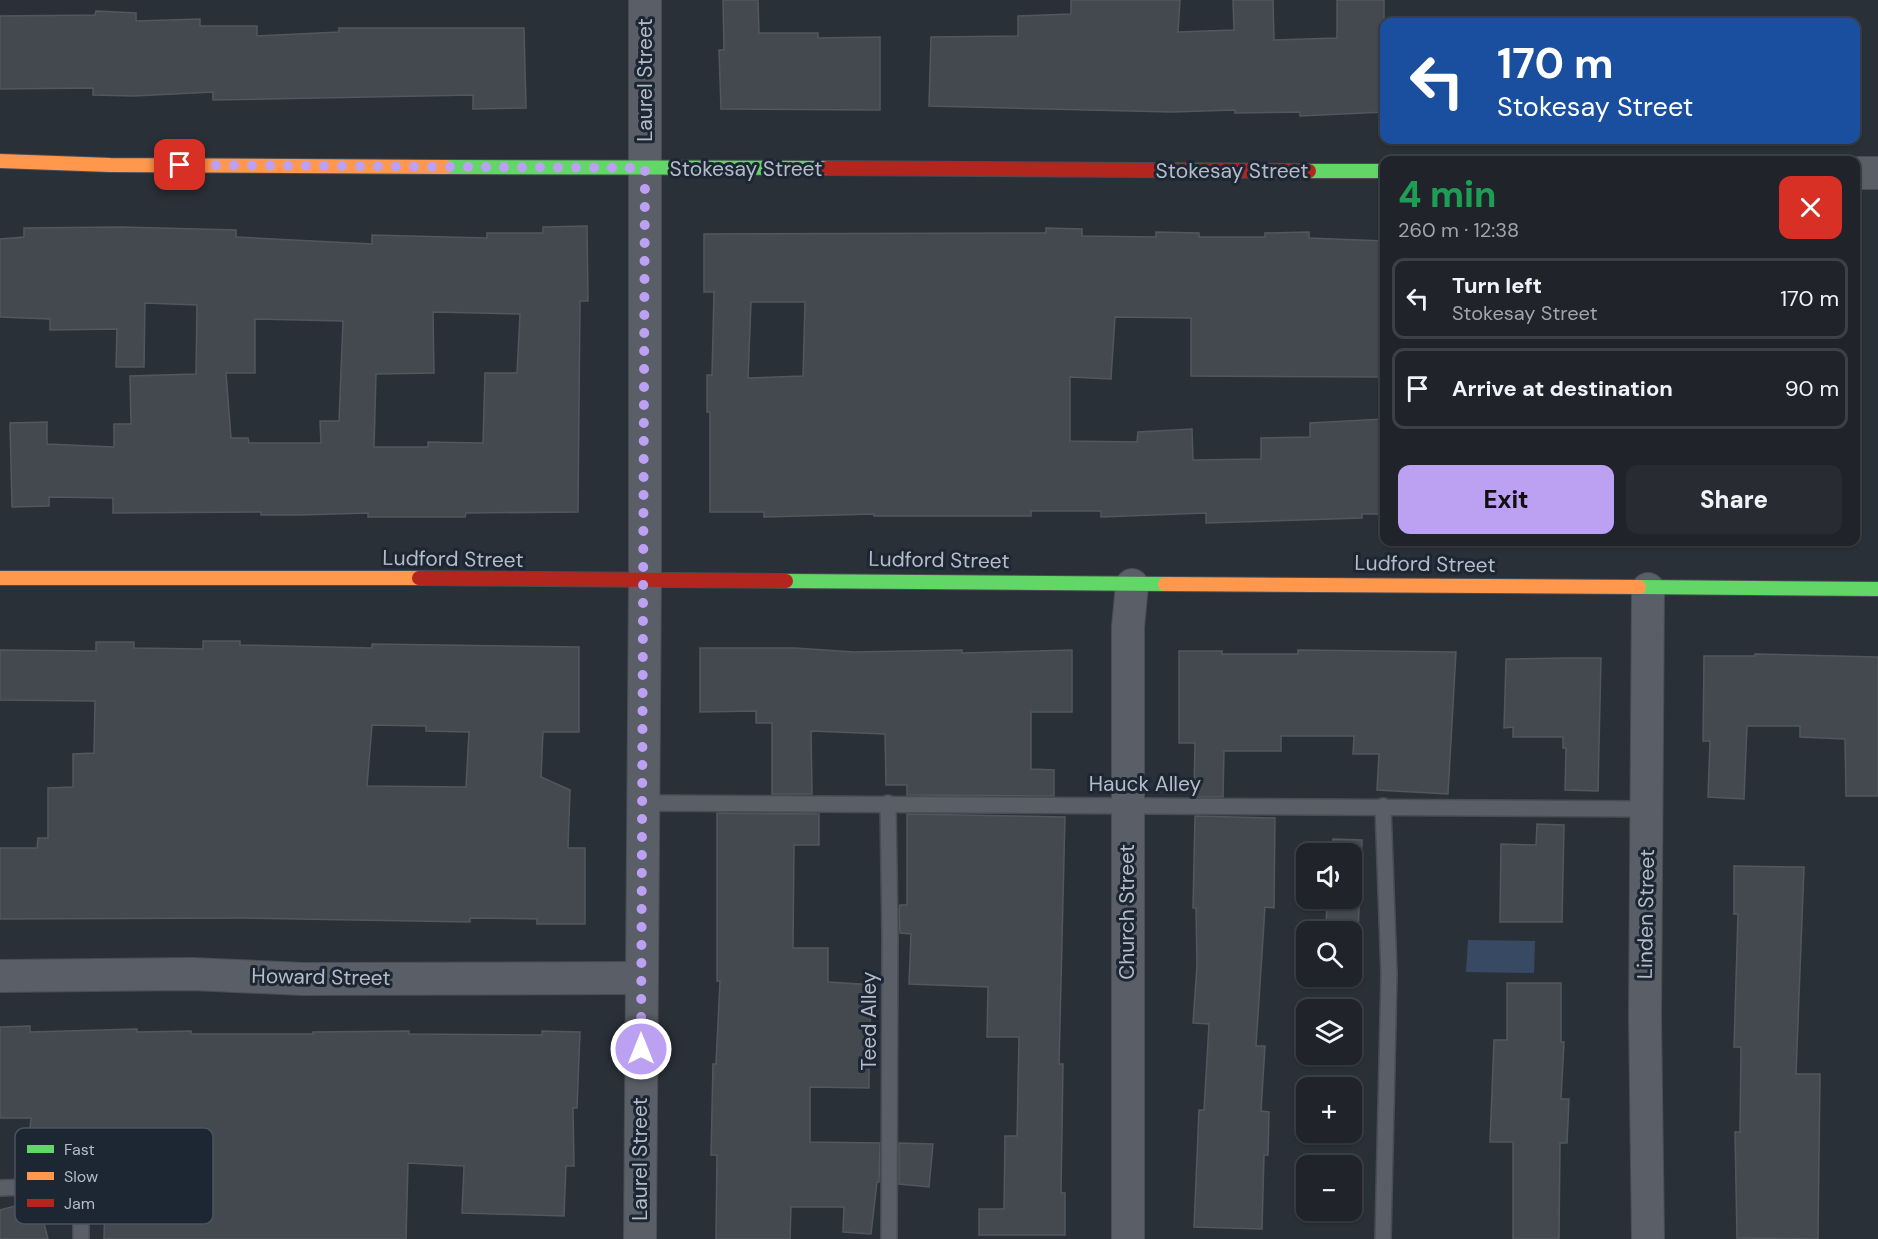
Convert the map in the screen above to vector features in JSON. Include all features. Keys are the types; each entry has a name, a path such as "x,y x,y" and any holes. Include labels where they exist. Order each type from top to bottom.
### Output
{"street":[{"name":"Laurel Street","path":"640,1239 645,582 645,0"},
{"name":"Stokesay Street","path":"0,161 645,168 1380,171"},
{"path":"1860,173 1878,173"},
{"name":"Ludford Street","path":"0,578 88,576 645,582 856,580 1132,585 1269,583 1648,589 1878,589"},
{"name":"Church Street","path":"1128,1239 1128,627 1132,585"},
{"name":"Linden Street","path":"1648,589 1645,1017 1648,1239"},
{"name":"Howard Street","path":"0,976 192,974 303,979 641,978"}],"lane":[{"name":"Hauck Alley","path":"642,803 1647,809"},
{"name":"Teed Alley","path":"888,803 889,1239"},
{"path":"1383,806 1389,974 1383,1239"},
{"path":"0,1188 15,1187"}],"water":[{"path":"1468,940 1535,941 1534,973 1466,972"}],"building":[{"path":"723,0 758,0 759,33 818,33 818,38 880,37 880,110 721,109 719,50 724,50"},
{"path":"1071,0 1180,0 1178,32 1234,30 1233,0 1273,0 1274,40 1337,38 1337,0 1384,0 1384,18 1380,18 1380,112 1300,116 1300,112 1235,113 1235,110 1172,112 929,106 931,37 1018,36 1018,16 1071,14"},
{"path":"96,11 136,13 136,21 200,19 200,26 257,26 257,36 339,32 339,28 524,28 526,108 473,109 473,95 213,100 213,92 134,96 93,95 93,88 0,89 0,16 95,15"},
{"path":"587,226 588,301 580,301 578,512 466,513 465,517 368,517 368,513 261,515 261,512 113,513 113,498 49,497 49,506 12,507 10,423 47,422 47,444 114,447 114,424 131,424 130,376 196,374 197,305 145,303 144,367 116,367 117,329 50,330 50,319 0,317 0,239 24,237 24,228 121,227 236,230 236,237 372,244 372,235 487,238 487,233 543,233 543,227","holes":["433,312 520,314 517,373 485,373 483,443 428,442 428,447 374,447 376,374 434,373","255,319 343,321 339,421 320,421 321,443 249,443 248,438 231,438 226,373 255,373"]},
{"path":"1046,228 1082,229 1082,236 1156,237 1156,232 1199,233 1199,237 1265,237 1265,233 1309,232 1309,238 1380,241 1380,377 1191,376 1191,318 1115,317 1111,379 1070,377 1070,441 1137,442 1138,432 1192,429 1193,460 1261,459 1261,438 1310,437 1310,423 1380,419 1380,514 1362,514 1362,518 1206,523 1206,513 1101,517 1101,511 1031,511 1031,516 874,516 874,514 764,517 764,512 710,512 710,412 707,412 707,375 712,375 714,292 704,292 704,234 1046,233","holes":["751,302 805,302 803,376 748,378"]},
{"path":"203,641 240,641 240,645 372,648 372,644 579,647 579,732 543,732 541,777 570,790 568,848 585,848 585,924 537,924 537,919 470,918 470,922 246,918 0,919 0,848 37,848 38,838 48,838 48,788 73,787 73,754 94,753 95,701 0,700 0,650 96,651 96,642 134,642 134,648 203,649","holes":["372,725 426,726 426,731 469,732 466,787 367,786"]},
{"path":"700,648 795,648 854,652 962,650 962,653 1072,650 1072,712 1031,712 1031,769 1054,770 1054,796 907,795 907,785 886,785 885,734 811,731 812,794 772,794 772,723 756,723 756,711 700,712"},
{"path":"1298,650 1456,652 1448,794 1377,790 1379,754 1353,754 1354,736 1281,736 1281,751 1224,751 1223,797 1196,797 1194,792 1195,743 1179,743 1179,651 1222,651 1222,654 1298,654"},
{"path":"1755,654 1878,657 1878,796 1846,796 1845,739 1800,737 1800,726 1747,726 1744,799 1708,797 1710,741 1703,741 1704,656 1755,656"},
{"path":"1601,658 1598,791 1565,790 1566,748 1563,748 1563,737 1513,737 1513,727 1504,728 1506,659"},
{"path":"717,813 819,814 819,845 794,845 793,948 828,948 828,982 875,985 869,1030 869,1088 810,1087 810,1142 880,1143 879,1182 877,1182 871,1234 843,1232 844,1207 791,1207 790,1239 716,1239 717,1155 711,1155 713,1064 716,1064 720,981 717,981"},
{"path":"907,814 1065,817 1059,1064 1063,1064 1061,1193 1065,1193 1065,1235 979,1235 979,1209 1004,1209 1005,1136 1017,1136 1019,1037 987,1037 988,987 909,984 911,934 900,933 899,911 900,905 907,905"},
{"path":"1195,816 1275,818 1274,908 1265,907 1256,1046 1265,1046 1261,1111 1269,1112 1268,1155 1264,1155 1262,1229 1194,1227 1199,1110 1204,1110 1209,1024 1193,1023 1197,965 1196,908 1193,908"},
{"path":"1537,824 1564,825 1562,922 1500,922 1501,844 1536,845"},
{"path":"1333,839 1362,840 1362,843 1333,843"},
{"path":"1734,866 1804,867 1796,1074 1820,1074 1818,1239 1737,1238 1735,1132 1740,1132 1741,1047 1734,1047 1738,914 1734,914"},
{"path":"1327,909 1359,909 1358,921 1326,921"},
{"path":"1507,983 1561,983 1561,1042 1564,1042 1561,1099 1569,1099 1567,1143 1560,1143 1559,1239 1513,1239 1513,1142 1490,1142 1494,1040 1507,1040"},
{"path":"30,1026 30,1032 137,1029 137,1032 191,1031 191,1034 409,1031 409,1034 542,1035 542,1031 580,1032 577,1108 573,1108 574,1166 566,1166 564,1216 462,1213 464,1166 408,1163 406,1239 104,1239 104,1224 213,1224 213,1128 30,1128 31,1118 0,1118 0,1027"},
{"path":"899,1143 933,1144 929,1187 899,1184"},
{"path":"15,1206 15,1224 44,1224 48,1239 0,1239 0,1210"}],"traffic: fast":[{"path":"446,167 827,168"},
{"path":"1309,171 1380,171"},
{"path":"786,581 1165,584"},
{"path":"1639,587 1878,589"}],"traffic: slow":[{"path":"0,161 110,165 446,167"},
{"path":"0,578 419,578"},
{"path":"1165,584 1639,587"}],"traffic: jam":[{"path":"827,168 1309,171"},
{"path":"419,578 786,581"}],"route":[{"path":"180,165 645,168 645,582 641,1049"}]}
